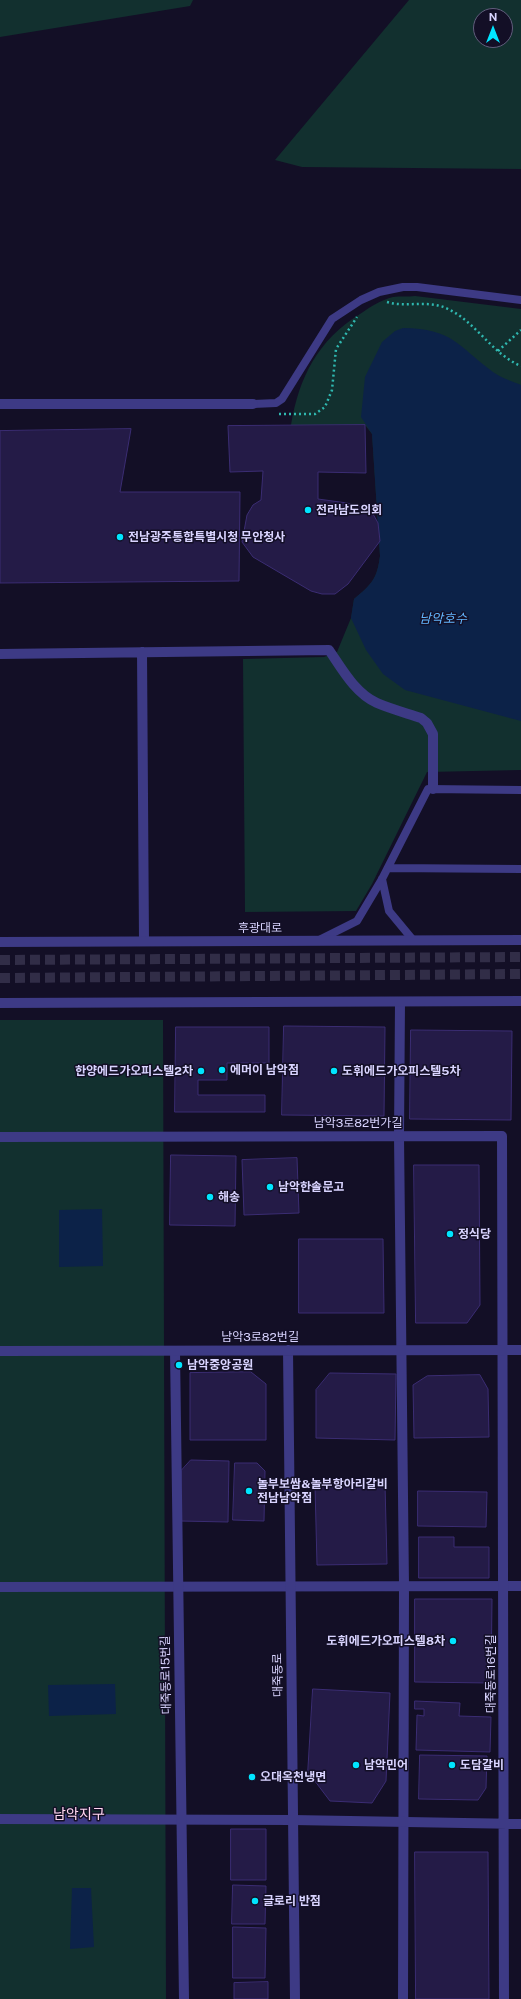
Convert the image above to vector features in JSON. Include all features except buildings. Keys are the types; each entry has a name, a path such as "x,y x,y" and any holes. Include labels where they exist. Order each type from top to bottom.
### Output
{"street":[{"path":"0,404 253,404"},
{"path":"0,654 329,650 354,685 366,696 376,702 421,718 427,723 433,734 433,789"},
{"path":"142,652 144,942"},
{"name":"후광대로","path":"0,942 521,940"},
{"path":"0,1003 521,1001"},
{"path":"400,1002 399,1136 404,1586 403,1999"},
{"name":"남악3로82번가길","path":"0,1137 502,1136 503,1350"},
{"name":"대죽동로","path":"288,1350 295,1999"},
{"name":"대죽동로16번길","path":"503,1350 504,1999"},
{"name":"남악3로82번길","path":"0,1351 521,1350"},
{"name":"대죽동로15번길","path":"175,1351 184,1999"},
{"path":"0,1587 521,1586"},
{"path":"0,1819 293,1820 521,1824"}],"lane":[{"path":"253,404 276,403 282,399 332,319 358,302 376,293 403,287 418,287 521,300"},
{"path":"318,941 357,921 388,868 428,789 521,790"},
{"path":"388,868 521,869"},
{"path":"382,879 389,911 413,940"}],"path":[{"path":"376,293 389,303 429,303 446,308 462,318 511,362 521,366"},
{"path":"276,403 275,414 315,414 325,407 332,390 336,349 355,323 358,302"},
{"path":"498,351 521,330"}],"green space":[{"path":"0,0 193,0 190,6 0,37"},
{"path":"409,0 521,0 521,169 302,167 275,160"},
{"path":"415,296 521,309 521,770 427,772 372,884 356,911 245,912 243,659 324,657 337,652 351,618 354,599 373,580 380,556 372,434 365,425 291,425 299,391 313,361 322,348 345,324 368,309 389,298"},
{"path":"0,1020 163,1020 166,1999 0,1999"}],"water":[{"name":"남악호수","path":"403,328 420,329 444,335 462,346 496,374 521,385 521,721 405,690 383,674 366,650 351,618 354,599 373,580 380,556 372,434 361,417 365,377 382,342 395,331"},
{"path":"102,1209 103,1266 59,1267 59,1210"},
{"path":"115,1684 116,1714 49,1716 48,1685"},
{"path":"72,1888 91,1888 94,1947 70,1949"}],"tunnel":[{"path":"0,960 521,957"},
{"path":"0,978 521,974"}],"place":[{"name":"전라남도의회","path":"308,510"},
{"name":"전남광주통합특별시청 무안청사","path":"120,537"},
{"name":"에머이 남악점","path":"222,1070"},
{"name":"한양에드가오피스텔2차","path":"201,1071"},
{"name":"도휘에드가오피스텔5차","path":"334,1071"},
{"name":"남악한솔문고","path":"270,1187"},
{"name":"해송","path":"210,1197"},
{"name":"정식당","path":"450,1234"},
{"name":"남악중앙공원","path":"179,1365"},
{"name":"놀부보쌈&놀부항아리갈비 전남남악점","path":"249,1491"},
{"name":"도휘에드가오피스텔8차","path":"453,1641"},
{"name":"남악민어","path":"356,1765"},
{"name":"도담갈비","path":"452,1765"},
{"name":"오대옥천냉면","path":"252,1777"},
{"name":"글로리 반점","path":"255,1901"}],"district":[{"name":"남악지구","path":"79,1815"}]}
